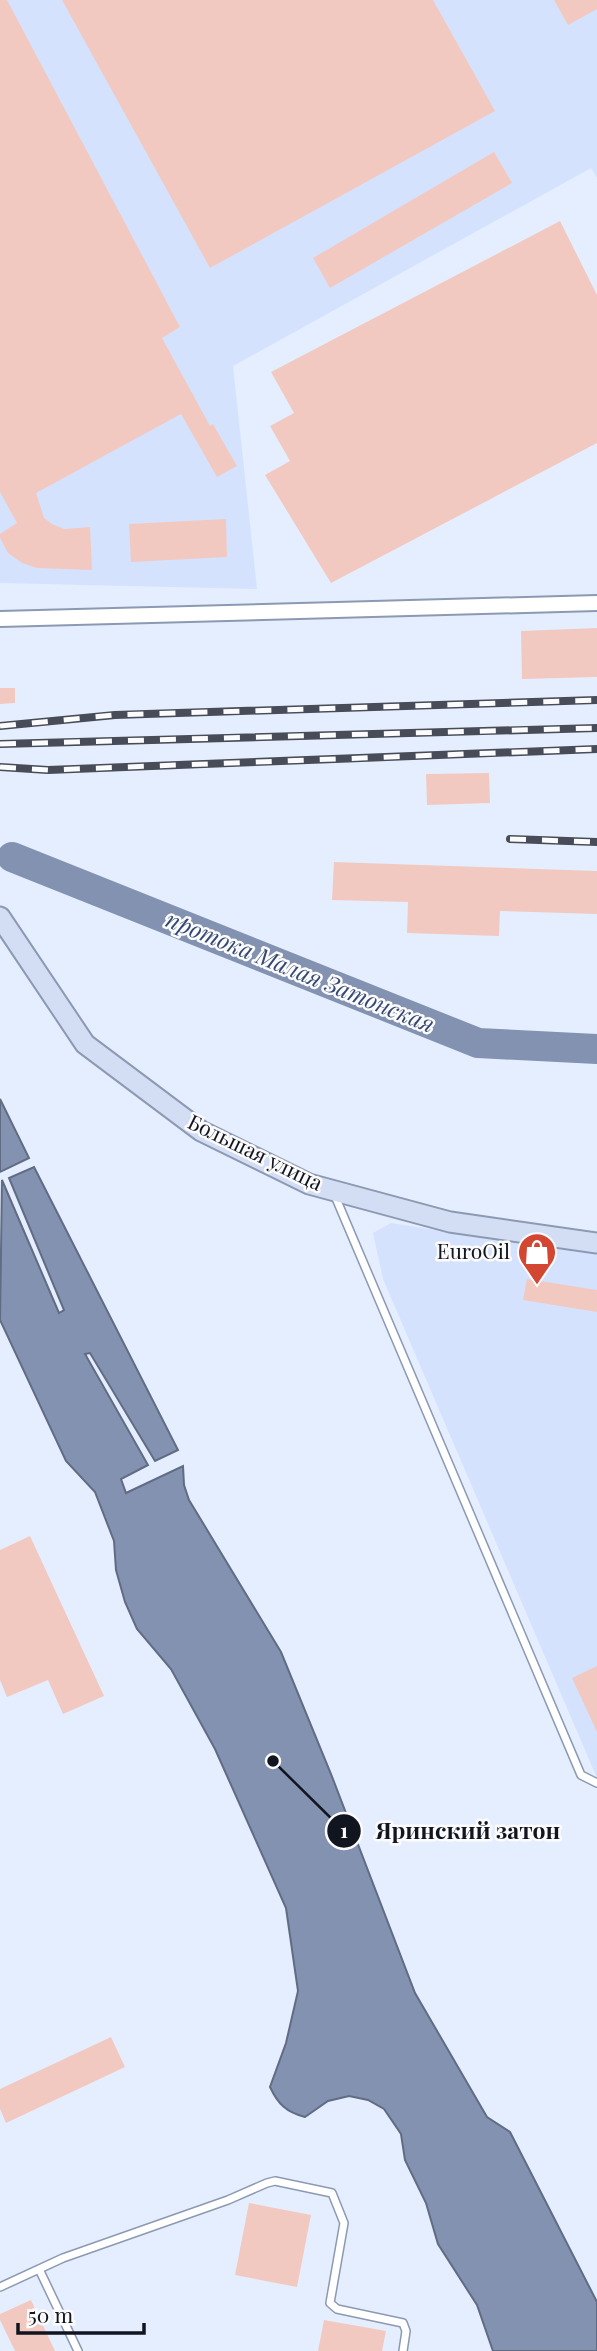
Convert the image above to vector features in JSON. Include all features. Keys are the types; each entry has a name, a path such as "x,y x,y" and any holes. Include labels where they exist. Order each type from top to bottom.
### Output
{"main road":[{"name":"Большая улица","path":"0,917 85,1044 201,1131 309,1184 333,1191 450,1222 597,1243"}],"street":[{"path":"0,619 597,603"}],"lane":[{"path":"333,1191 581,1775 597,1783"},
{"path":"0,2287 63,2258 228,2200 271,2181 334,2195 344,2223 330,2303 337,2309 404,2323 406,2331 402,2351"},
{"path":"39,2269 78,2351"}],"shaded area":[{"path":"0,0 597,0 597,178 591,168 233,366 257,589 0,583"},
{"path":"0,1099 29,1158 0,1172"},
{"path":"34,1167 178,1450 155,1461 90,1353 85,1354 148,1465 121,1479 126,1493 183,1466 184,1485 189,1500 281,1652 415,1993 487,2117 510,2132 597,2302 597,2351 493,2351 477,2305 438,2244 426,2203 405,2160 401,2134 384,2109 368,2100 349,2096 328,2101 305,2117 283,2106 270,2087 286,2043 298,1991 286,1908 215,1749 171,1669 137,1629 125,1602 116,1570 114,1541 95,1492 66,1461 0,1320 2,1180 59,1313 64,1310 9,1178"},
{"path":"391,1223 597,1255 597,1778 383,1279 373,1233"}],"building":[{"path":"0,0 7,0 180,327 162,338 210,426 213,424 237,466 217,477 181,414 36,493 44,518 52,524 64,529 90,527 92,570 37,568 22,563 8,553 0,538 0,534 17,523 0,492"},
{"path":"62,0 433,0 495,111 210,268"},
{"path":"554,0 597,0 597,9 568,25"},
{"path":"494,152 512,183 330,288 313,258"},
{"path":"560,221 597,295 597,443 331,583 265,475 290,461 270,426 294,413 271,372"},
{"path":"226,519 227,557 131,562 129,524"},
{"path":"597,628 597,677 522,679 521,631"},
{"path":"0,688 15,688 15,703 0,704"},
{"path":"489,773 490,803 427,805 426,774"},
{"path":"334,862 597,871 597,914 500,911 499,936 407,933 408,902 332,900"},
{"path":"527,1279 597,1290 597,1312 523,1300"},
{"path":"30,1536 104,1696 63,1714 48,1680 7,1697 0,1680 0,1550"},
{"path":"597,1666 597,1732 572,1678"},
{"path":"111,2037 125,2067 6,2123 0,2109 0,2089"},
{"path":"249,2203 311,2215 297,2287 235,2275"},
{"path":"31,2300 55,2351 15,2351 0,2320 0,2314"},
{"path":"324,2320 386,2331 382,2351 318,2351"}],"waterway":[{"name":"протока Малая Затонская","path":"12,857 478,1043 597,1049"}],"railway":[{"path":"0,726 115,715 597,700"},
{"path":"0,744 597,728"},
{"path":"0,767 48,770 597,749"},
{"path":"510,839 597,842"}],"place":[{"name":"EuroOil","path":"537,1286"},
{"name":"Яринский затон","path":"273,1761"}]}
